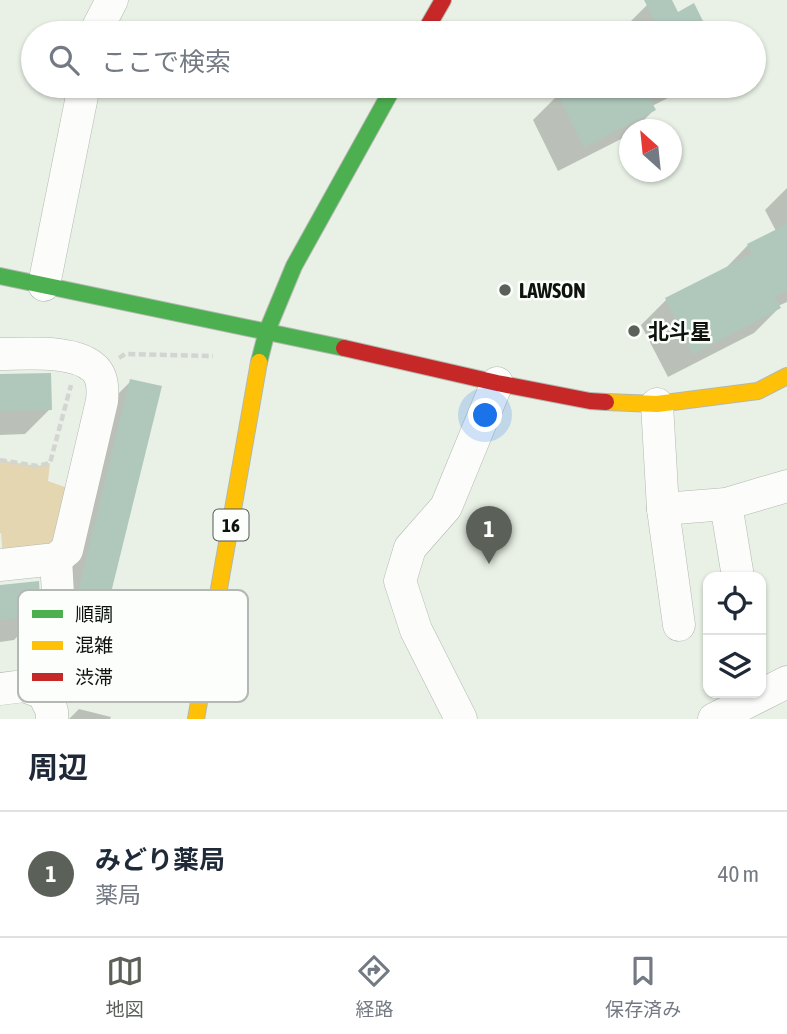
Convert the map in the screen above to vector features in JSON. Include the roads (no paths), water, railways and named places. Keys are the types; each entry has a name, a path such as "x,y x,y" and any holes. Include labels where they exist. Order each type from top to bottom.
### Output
{"street":[{"path":"101,21 112,0"},
{"path":"431,21 443,0"},
{"path":"44,285 83,98"},
{"name":"16","path":"219,590 258,367 267,331 293,266 387,98"},
{"path":"0,276 590,401 657,404 758,391 787,376"},
{"path":"0,354 56,355 87,364 103,387 67,550 56,559 0,565"},
{"path":"461,719 416,630 400,581 410,548 446,508 497,383"},
{"path":"657,404 663,509 679,625"},
{"path":"663,509 726,504 787,486"},
{"path":"726,504 737,572"},
{"path":"56,559 58,590"},
{"path":"766,691 787,682"},
{"path":"0,689 18,687"},
{"path":"714,719 751,698"},
{"path":"48,702 52,719"}],"place":[{"name":"LAWSON","path":"505,290"},
{"name":"北斗星","path":"634,331"},
{"name":"みどり薬局","path":"489,564"}]}
